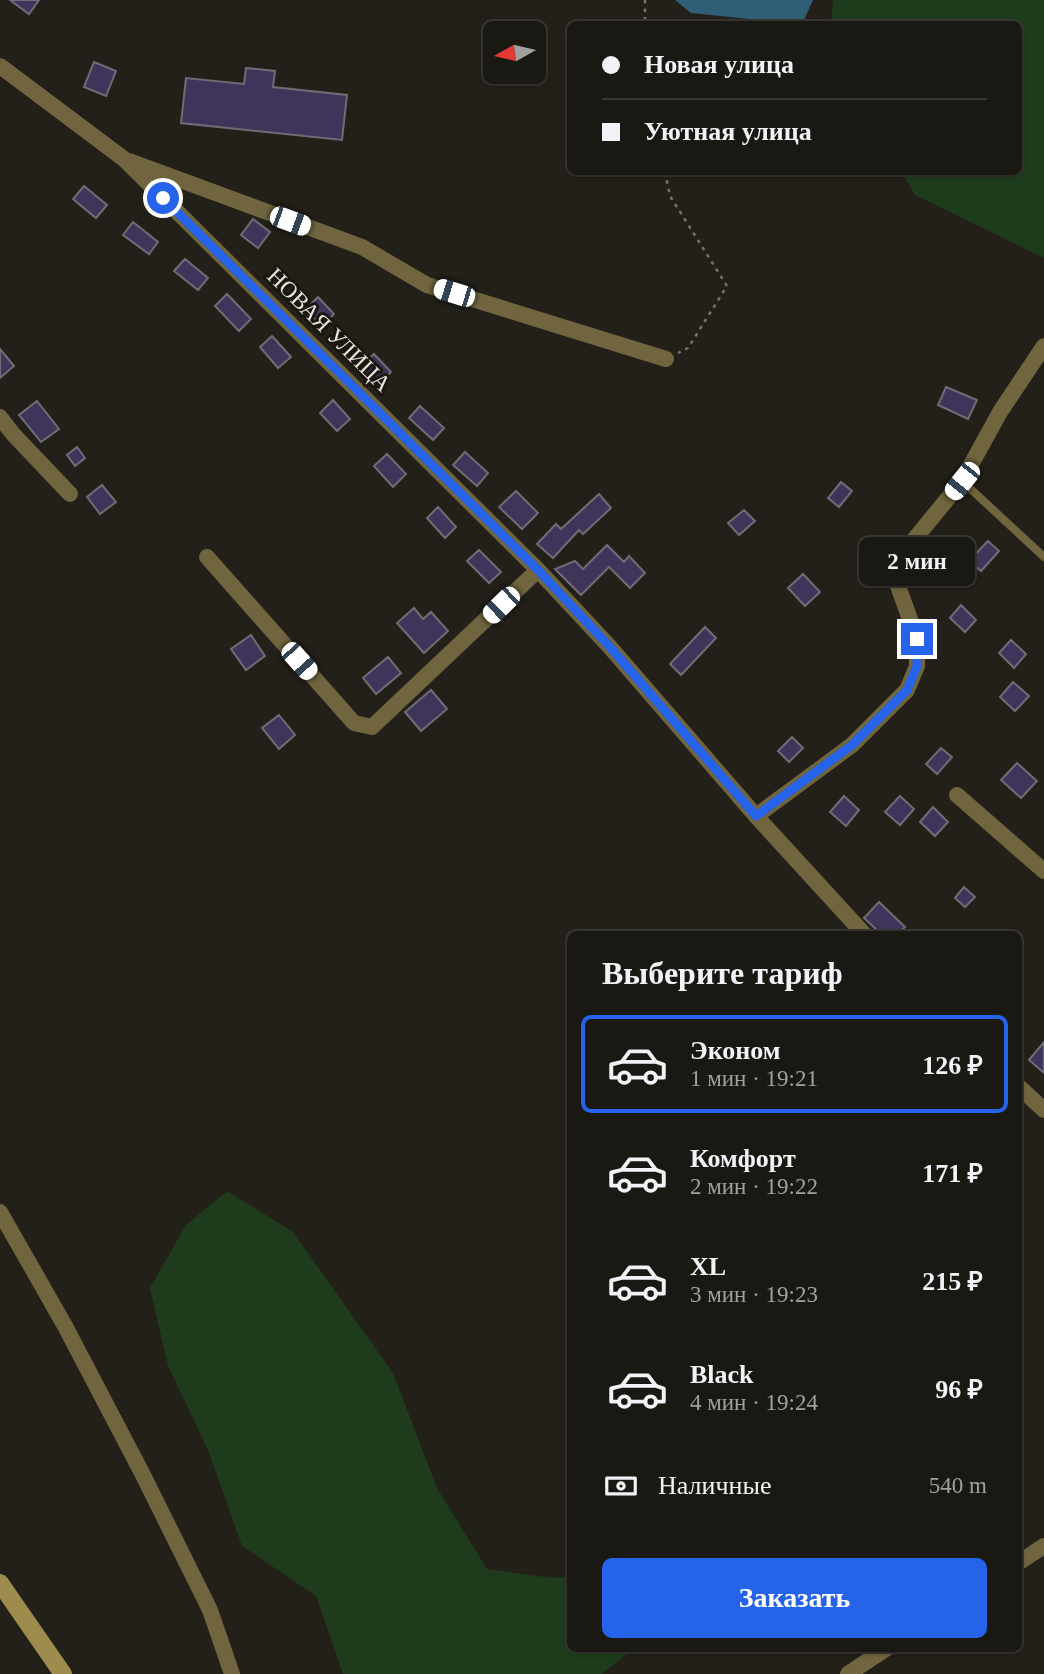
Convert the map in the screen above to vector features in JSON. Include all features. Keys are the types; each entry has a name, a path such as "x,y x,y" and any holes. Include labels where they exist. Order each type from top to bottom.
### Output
{"main road":[{"path":"0,1583 63,1674"}],"street":[{"name":"НОВАЯ УЛИЦА","path":"0,66 124,159 538,570 609,646 756,816 861,931"},
{"path":"124,159 362,247 427,285 666,359"},
{"path":"756,816 852,745 907,690 917,666 917,639 897,583 895,564 962,481 1000,412 1044,346"},
{"path":"0,417 70,494"},
{"path":"207,557 354,723 372,727 538,570"},
{"path":"957,795 1044,871"},
{"path":"1022,1090 1044,1110"},
{"path":"0,1212 65,1326 142,1473 210,1609 232,1674"},
{"path":"1022,1560 1044,1546"},
{"path":"848,1674 881,1652"}],"lane":[{"path":"962,481 1044,557"}],"path":[{"path":"645,0 645,21"},
{"path":"666,175 670,196 727,286 688,348 666,359"}],"green space":[{"path":"833,0 1044,0 1044,258 915,195 904,175 1022,175 1022,21 831,21"},
{"path":"227,1191 293,1232 393,1373 437,1488 487,1569 552,1578 567,1576 567,1652 629,1652 602,1674 343,1674 316,1596 242,1546 208,1450 168,1366 150,1288 186,1225"}],"water":[{"path":"675,0 813,0 802,21 768,21 691,13"}],"building":[{"path":"10,0 39,0 29,14"},
{"path":"94,62 116,71 106,96 84,87"},
{"path":"246,68 275,71 273,87 347,95 342,140 181,123 186,78 244,84"},
{"path":"84,186 107,205 96,218 73,199"},
{"path":"253,219 270,232 258,248 241,235"},
{"path":"133,222 158,242 149,254 123,235"},
{"path":"185,259 208,278 198,290 174,271"},
{"path":"227,294 251,319 239,331 215,306"},
{"path":"318,297 334,314 322,326 305,310"},
{"path":"272,336 291,357 278,368 260,347"},
{"path":"0,349 14,366 0,378"},
{"path":"374,354 391,372 377,385 360,367"},
{"path":"946,387 977,400 968,419 938,405"},
{"path":"333,400 350,419 337,431 320,413"},
{"path":"37,401 59,429 41,442 19,415"},
{"path":"420,406 444,428 433,440 409,418"},
{"path":"77,447 85,458 75,466 67,455"},
{"path":"465,452 488,473 477,486 453,465"},
{"path":"387,454 406,474 393,487 374,466"},
{"path":"841,482 852,491 839,507 828,498"},
{"path":"102,485 116,502 100,514 87,497"},
{"path":"516,491 538,513 522,529 499,507"},
{"path":"599,494 611,508 583,534 579,530 553,558 537,544 556,524 561,529"},
{"path":"438,507 456,527 445,538 427,518"},
{"path":"744,510 755,521 739,535 728,523"},
{"path":"988,541 999,551 981,571 969,561"},
{"path":"607,545 624,562 629,556 645,573 630,588 609,567 581,595 555,569 575,561 583,569"},
{"path":"479,550 501,572 489,583 467,561"},
{"path":"803,574 820,592 805,606 788,588"},
{"path":"961,605 976,620 965,632 950,618"},
{"path":"414,608 423,619 431,612 448,631 424,653 397,623"},
{"path":"705,627 716,638 681,675 670,664"},
{"path":"251,635 265,656 246,670 231,649"},
{"path":"1011,640 1026,654 1014,668 999,653"},
{"path":"388,657 401,673 376,694 363,678"},
{"path":"1013,682 1029,696 1015,711 1000,697"},
{"path":"431,690 447,709 421,731 405,712"},
{"path":"279,715 295,735 279,749 262,728"},
{"path":"792,737 803,748 789,762 778,751"},
{"path":"941,748 952,757 937,774 926,764"},
{"path":"1017,763 1037,781 1021,798 1001,780"},
{"path":"844,796 859,810 846,826 830,812"},
{"path":"900,796 914,809 900,825 885,812"},
{"path":"933,807 948,822 935,836 920,822"},
{"path":"964,887 975,897 965,907 955,898"},
{"path":"879,902 905,927 901,931 878,931 864,918"},
{"path":"1044,1042 1044,1073 1029,1060"}],"route":[{"path":"163,198 538,570 609,646 756,816 852,745 907,690 917,666 917,639"}]}
